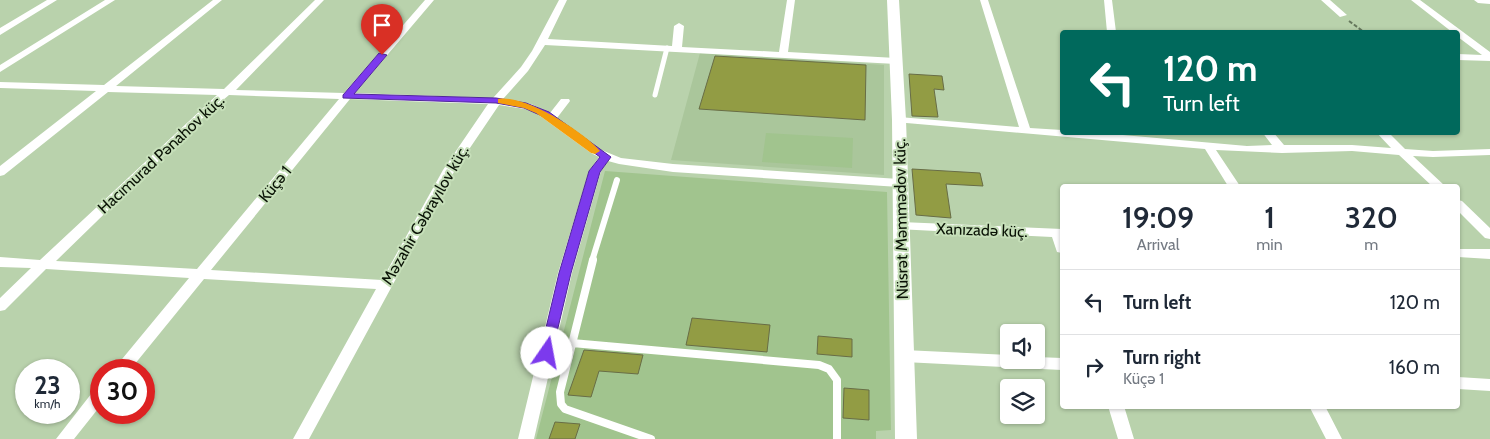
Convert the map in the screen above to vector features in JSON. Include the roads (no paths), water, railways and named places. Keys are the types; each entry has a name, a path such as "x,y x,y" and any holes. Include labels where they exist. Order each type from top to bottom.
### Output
{"street":[{"path":"0,32 53,0"},
{"path":"0,69 111,0"},
{"path":"0,172 218,0"},
{"name":"Hacımurad Pənahov küç.","path":"0,306 206,109 241,80 320,0"},
{"name":"Küçə 1","path":"130,359 346,96 430,0"},
{"name":"Məzahir Cəbrayılov küç.","path":"301,439 384,285 449,170 496,101 525,69 542,42 562,0"},
{"path":"783,55 791,0"},
{"name":"Nüsrət Məmmədov küç.","path":"893,0 899,120 906,439"},
{"path":"984,0 1026,131"},
{"path":"1108,0 1112,30"},
{"path":"1324,0 1342,15"},
{"path":"1415,0 1453,30"},
{"path":"1478,0 1490,1"},
{"path":"672,48 679,26"},
{"path":"1460,35 1490,57"},
{"path":"542,42 896,61"},
{"path":"1460,57 1490,57"},
{"path":"0,85 496,101 526,106 551,118 606,157 637,165 899,183"},
{"path":"551,118 565,101"},
{"path":"899,120 1060,133"},
{"path":"1103,135 1142,137 1209,147 1282,150 1352,148 1444,154 1490,152"},
{"path":"1270,135 1282,150"},
{"path":"1384,135 1436,184"},
{"path":"1209,147 1233,184"},
{"path":"526,439 565,273 595,171 606,157"},
{"path":"1460,206 1490,235"},
{"name":"Xanızadə küç.","path":"901,226 1060,233"},
{"path":"1460,253 1490,254"},
{"path":"0,262 384,285"},
{"path":"904,356 1060,364"},
{"path":"1460,383 1490,385"},
{"path":"64,439 90,407"},
{"path":"1117,409 1126,439"},
{"path":"1318,409 1334,439"}],"lane":[{"path":"655,95 672,48"},
{"path":"617,180 597,242 560,392 561,404 565,410 650,439"},
{"path":"572,342 819,365 829,369 837,380 837,439"}]}
